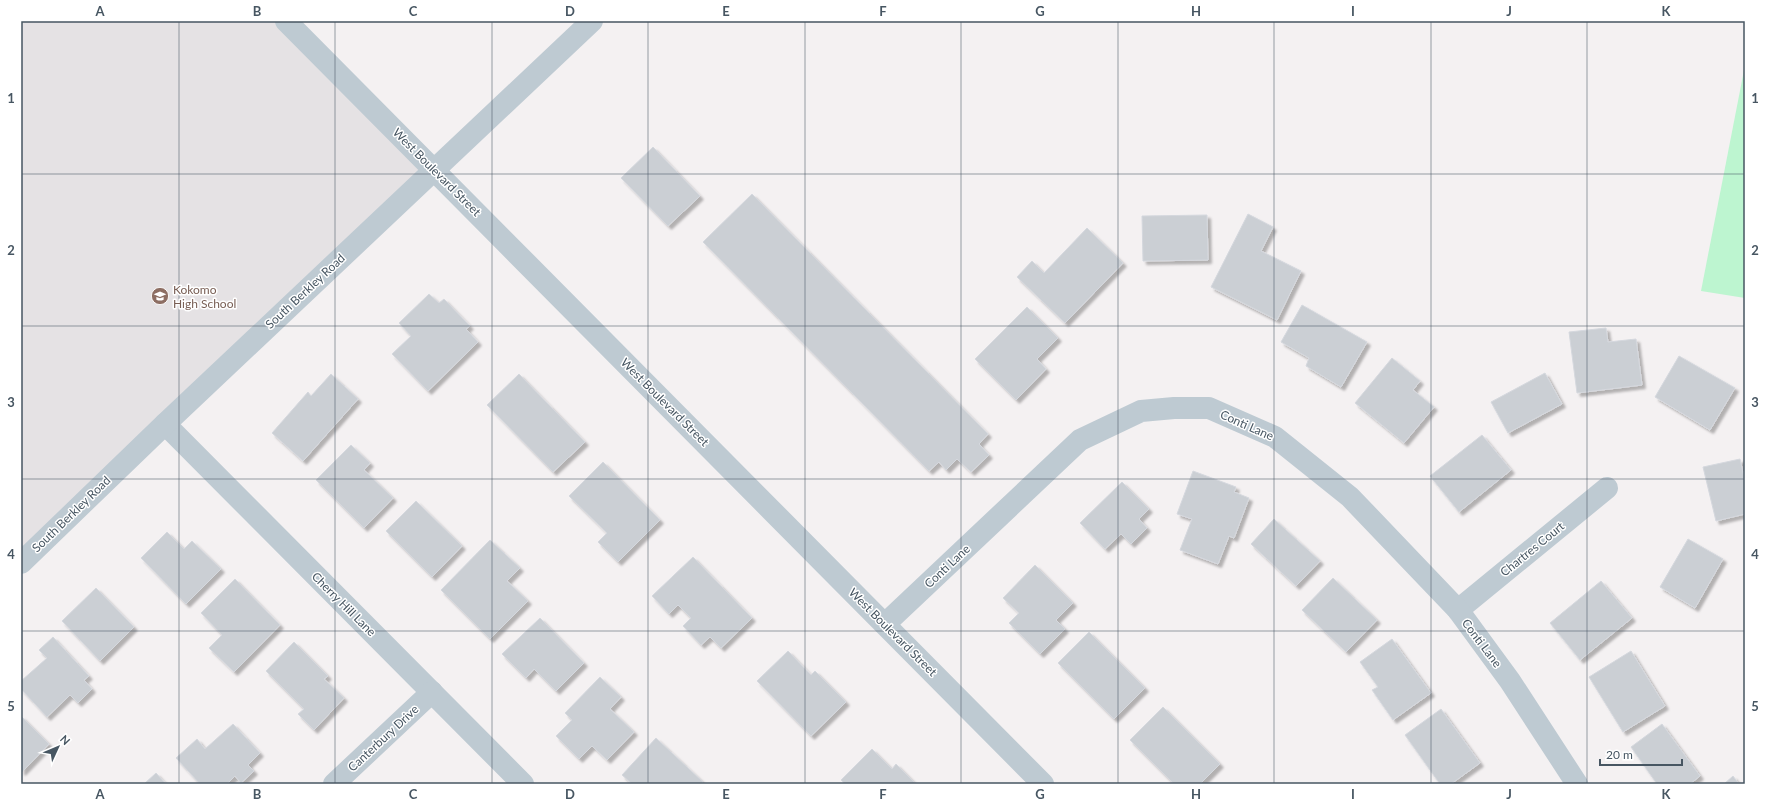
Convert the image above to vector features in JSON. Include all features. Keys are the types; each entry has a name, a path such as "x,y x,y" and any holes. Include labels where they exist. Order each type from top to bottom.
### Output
{"street":[{"name":"West Boulevard Street","path":"286,21 1043,784"},
{"name":"South Berkley Road","path":"21,563 433,169 592,21"},
{"name":"Conti Lane","path":"885,624 1080,440 1141,411 1174,408 1209,408 1275,437 1350,497 1458,610 1510,681 1577,784"},
{"name":"Cherry Hill Lane","path":"165,424 523,784"},
{"name":"Chartres Court","path":"1458,610 1607,488"},
{"name":"Canterbury Drive","path":"334,784 432,692"}],"shaded area":[{"name":"Kokomo High School","path":"21,21 286,21 433,169 21,563"}],"green space":[{"path":"1745,65 1745,298 1701,291"}],"building":[{"path":"653,147 700,196 668,226 621,178"},
{"path":"752,194 988,434 979,444 989,455 971,472 957,459 946,470 939,462 929,471 703,242"},
{"path":"1248,214 1273,227 1261,251 1301,271 1277,320 1211,287"},
{"path":"1207,215 1208,260 1143,261 1142,216"},
{"path":"1087,228 1123,263 1065,323 1017,277 1032,261 1044,273"},
{"path":"429,294 439,303 444,299 470,326 466,329 478,342 428,391 392,354 411,336 399,323"},
{"path":"1302,305 1367,342 1341,387 1306,366 1309,358 1281,342"},
{"path":"1027,307 1058,338 1037,359 1046,369 1016,400 975,359"},
{"path":"1606,328 1608,342 1636,339 1642,385 1577,393 1569,332"},
{"path":"1679,356 1735,388 1710,430 1655,397"},
{"path":"1392,358 1420,381 1413,390 1434,407 1404,443 1355,403"},
{"path":"1545,373 1562,404 1508,433 1491,402"},
{"path":"331,374 358,399 303,461 272,433 308,392 311,396"},
{"path":"519,374 585,442 553,472 487,405"},
{"path":"1482,435 1511,470 1459,512 1430,476"},
{"path":"351,445 370,463 364,470 393,498 364,528 316,480"},
{"path":"1740,459 1745,482 1745,514 1716,521 1703,467"},
{"path":"603,462 660,520 618,562 598,542 607,533 569,496"},
{"path":"1193,471 1236,487 1234,492 1249,498 1234,538 1229,536 1218,564 1180,550 1192,519 1177,514"},
{"path":"1122,482 1149,509 1139,519 1147,528 1131,544 1121,534 1105,549 1080,523"},
{"path":"416,501 462,546 432,577 386,531"},
{"path":"1274,519 1320,561 1296,586 1251,544"},
{"path":"167,532 184,549 192,541 221,569 186,604 141,558"},
{"path":"1688,539 1723,559 1695,608 1660,587"},
{"path":"490,540 520,568 507,581 528,601 490,639 441,590"},
{"path":"693,557 752,618 721,648 710,637 701,645 683,626 691,618 678,605 669,614 652,596"},
{"path":"1035,565 1073,603 1056,620 1065,629 1040,654 1009,623 1019,613 1003,598"},
{"path":"1333,578 1377,620 1346,652 1302,610"},
{"path":"235,579 280,625 234,672 209,648 222,635 201,613"},
{"path":"1601,581 1632,618 1580,660 1550,623"},
{"path":"96,588 134,627 100,661 62,621"},
{"path":"540,618 584,663 556,691 534,669 526,678 502,654"},
{"path":"1089,632 1145,688 1114,719 1058,663"},
{"path":"53,637 89,676 84,680 92,689 78,703 70,695 47,717 21,689 21,681 47,658 39,650"},
{"path":"1392,639 1431,693 1393,720 1372,690 1378,687 1360,662"},
{"path":"294,642 328,676 324,679 344,698 314,730 298,714 304,709 266,671"},
{"path":"788,651 811,675 815,671 846,702 811,736 757,681"},
{"path":"1631,651 1665,706 1623,732 1589,677"},
{"path":"600,677 621,697 610,709 634,732 607,760 592,746 579,759 556,736 572,720 565,713"},
{"path":"1163,707 1220,764 1200,784 1174,784 1130,740"},
{"path":"1441,709 1480,763 1451,784 1440,784 1405,735"},
{"path":"21,716 49,744 22,772 21,771"},
{"path":"233,724 260,753 248,765 254,771 241,783 235,776 227,784 200,784 176,758 197,739 205,749"},
{"path":"1662,724 1700,776 1690,784 1657,784 1631,747"},
{"path":"656,738 703,782 701,784 632,784 622,775"},
{"path":"872,749 892,769 896,764 916,784 845,784 841,780"},
{"path":"156,773 166,784 144,784"},
{"path":"1733,776 1739,784 1724,784"}],"place":[{"name":"Kokomo High School","path":"160,296"}]}
